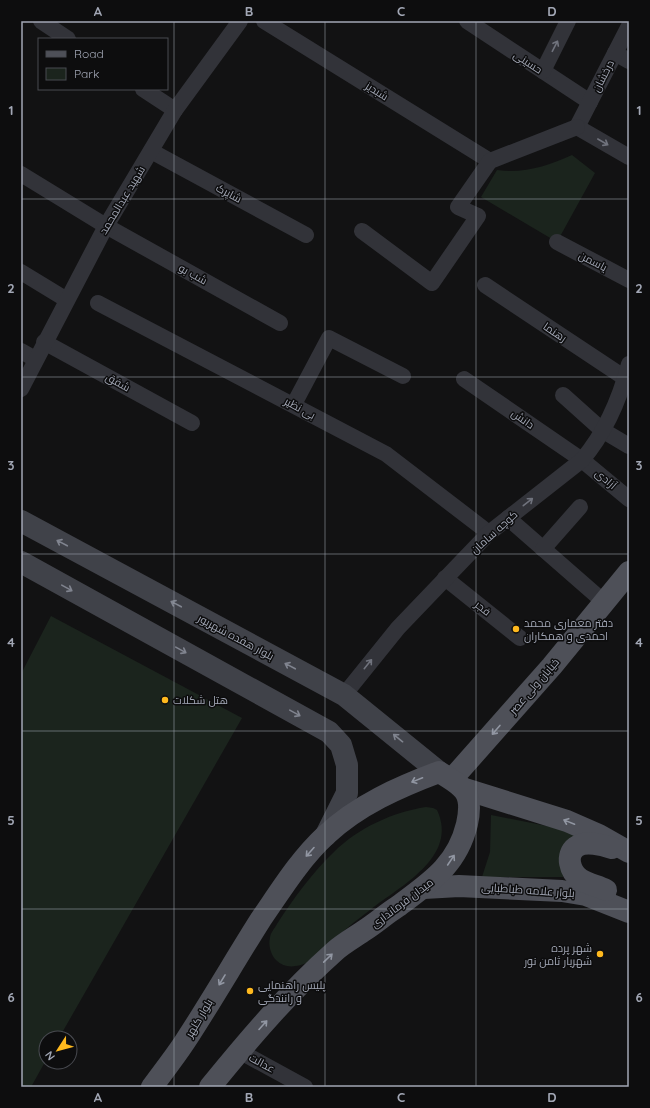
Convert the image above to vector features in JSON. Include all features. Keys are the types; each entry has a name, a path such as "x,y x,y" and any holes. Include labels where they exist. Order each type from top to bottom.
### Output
{"main road":[{"name":"بلوار هفده شهریور","path":"21,521 344,695 452,780"},
{"path":"21,562 329,732 342,745 347,765 347,793 326,835"},
{"name":"خیابان ولی عصر","path":"452,780 552,666 629,572"},
{"path":"326,835 350,816 397,788 452,780 567,821 599,835 629,852"},
{"name":"میدان فرمانداری","path":"239,1051 300,985 336,950 424,888 447,865 457,850 465,832 469,802 452,780"},
{"name":"بلوار کلهر","path":"152,1087 184,1043 243,947 304,860 326,835"},
{"path":"629,852 587,843 576,846 570,856 570,868 579,878 597,886 629,904"},
{"name":"بلوار علامه طباطبایی","path":"424,888 459,886 562,891 586,895 629,912"},
{"path":"210,1087 239,1051"}],"street":[{"path":"41,21 66,38"},
{"name":"شهید عبدالمحمد","path":"21,389 44,342 106,226 175,110 240,21"},
{"name":"شبدیز","path":"264,21 490,161"},
{"name":"حسینی","path":"467,21 590,102"},
{"path":"543,71 568,21"},
{"name":"درخشان","path":"577,127 629,26"},
{"path":"615,53 629,61"},
{"path":"145,90 175,110"},
{"path":"362,231 432,283 478,216 458,207 490,161 577,127 629,157"},
{"name":"شاپرک","path":"151,151 306,234"},
{"name":"شب بو","path":"21,174 106,226 280,323"},
{"name":"یاسمن","path":"557,242 629,280"},
{"path":"21,272 66,300"},
{"name":"رهنما","path":"485,285 627,371"},
{"name":"بی نظیر","path":"98,303 294,404 386,454 489,533"},
{"path":"294,404 329,338 403,376"},
{"name":"شفق","path":"44,342 192,423"},
{"path":"21,351 35,360"},
{"name":"کوچه سامان","path":"344,695 398,628 489,533 582,460 595,445 627,371"},
{"name":"دانش","path":"464,379 582,460"},
{"path":"563,395 602,430 629,446"},
{"name":"آزادی","path":"582,460 629,500"},
{"path":"543,549 580,508"},
{"path":"508,518 604,602"},
{"name":"فجر","path":"445,578 520,638"},
{"name":"عدالت","path":"239,1051 305,1087"}],"green space":[{"path":"572,155 595,173 557,242 481,197 497,170 526,170 554,163"},
{"path":"51,616 242,718 64,1030 38,1030 38,1070 40,1070 31,1087 21,1087 21,674"},
{"path":"426,807 437,810 442,827 440,842 433,856 423,869 346,929 307,963 287,966 279,963 270,950 270,936 296,896 326,860 343,843 377,822 414,809"},
{"path":"491,815 577,832 563,857 563,877 482,877 490,852"}],"place":[{"name":"دفتر معماری محمد احمدی و همکاران","path":"516,629"},
{"name":"هتل شکلات","path":"165,700"},
{"name":"شهر پرده شهریار ثامن نور","path":"600,954"},
{"name":"پلیس راهنمایی و رانندگی","path":"250,991"}]}
